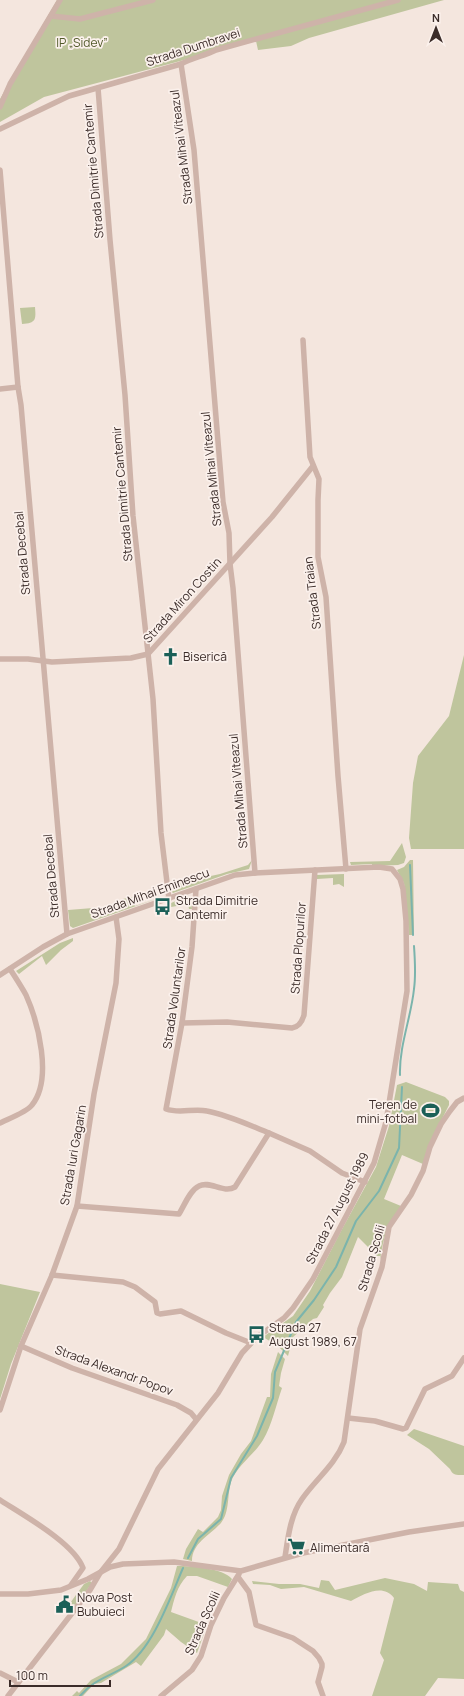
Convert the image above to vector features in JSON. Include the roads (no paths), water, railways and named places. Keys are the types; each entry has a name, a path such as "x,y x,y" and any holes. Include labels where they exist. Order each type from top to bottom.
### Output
{"street":[{"path":"0,107 10,84 52,16 60,0"},
{"path":"52,16 80,19 153,0"},
{"name":"Strada Dumbravei","path":"0,129 68,96 181,64 188,60 206,56 216,50 398,0"},
{"name":"Strada Mihai Viteazul","path":"181,64 194,150 223,494 229,533 230,564 255,873"},
{"name":"Strada Dimitrie Cantemir","path":"98,88 110,240 125,395 133,516 153,700 161,833 169,899"},
{"name":"Strada Decebal","path":"0,170 67,934"},
{"name":"Strada Traian","path":"304,340 310,457 313,466 318,472 319,479 318,557 326,598 346,869"},
{"path":"0,389 18,387"},
{"name":"Strada Miron Costin","path":"0,659 52,662 131,658 148,654 272,517 313,466"},
{"name":"Strada Mihai Eminescu","path":"0,974 10,969 42,947 67,934 235,875 379,867 392,869"},
{"name":"Strada 27 August 1989","path":"8,1696 86,1595 100,1572 122,1542 158,1469 218,1393 242,1353 257,1337 284,1318 293,1308 313,1279 340,1225 365,1182 374,1163 386,1122 408,991 406,921 403,889 400,879 392,869"},
{"name":"Strada Plopurilor","path":"182,1024 227,1022 292,1028 297,1026 303,1020 315,870"},
{"name":"Strada Voluntarilor","path":"196,889 192,947 182,1024 166,1109 174,1112 206,1111 236,1120 269,1133"},
{"name":"Strada Iuri Gagarin","path":"0,1410 21,1346 52,1275 77,1206 94,1094 116,983 119,939 116,917"},
{"path":"0,1123 32,1106 39,1090 42,1076 40,1040 36,1024 26,995 10,969"},
{"name":"Strada Școlii","path":"285,1558 289,1528 301,1500 330,1467 340,1453 344,1442 360,1329 380,1274 389,1227 411,1196 423,1170 430,1147 441,1124 457,1102 464,1098"},
{"path":"77,1206 179,1214 198,1186 204,1184 223,1190 231,1190 235,1187 269,1133 310,1151 342,1173 365,1182"},
{"path":"52,1275 123,1282 135,1288 155,1302 157,1313 160,1314 181,1311 226,1333 251,1343"},
{"name":"Strada Alexandr Popov","path":"21,1346 72,1368 177,1405 191,1413 196,1419"},
{"path":"348,1418 375,1421 403,1429 406,1428 425,1389 452,1376 464,1358"},
{"path":"0,1500 57,1538 81,1564 82,1570 70,1587"},
{"path":"0,1594 48,1593 70,1587 110,1567 123,1564 174,1562 239,1574 285,1558 409,1532 464,1524"},
{"path":"239,1574 249,1592 256,1625 259,1628 293,1638 313,1651 319,1658 322,1667 318,1682 323,1696"},
{"name":"Strada Școlii","path":"161,1696 192,1670 201,1656 211,1625 224,1598 239,1574"},
{"path":"0,1673 18,1682"}],"waterway":[{"path":"410,865 413,935"},
{"path":"400,1075 401,1053 415,984 414,946"},
{"path":"188,1558 198,1539 221,1519 231,1478 257,1436 273,1398 275,1372 296,1322 314,1300 336,1267 356,1221 379,1191 399,1148 402,1087"},
{"path":"80,1696 85,1690 96,1682 120,1670 136,1658 160,1622 183,1568"}],"place":[{"name":"Biserică","path":"170,656"},
{"name":"Strada Dimitrie Cantemir","path":"163,907"},
{"name":"Teren de mini-fotbal","path":"430,1111"},
{"name":"Strada 27 August 1989, 67","path":"256,1334"},
{"name":"Alimentară","path":"297,1547"},
{"name":"Nova Post Bubuieci","path":"64,1604"}],"park label":[{"name":"IP „Sidev”","path":"82,42"}]}
